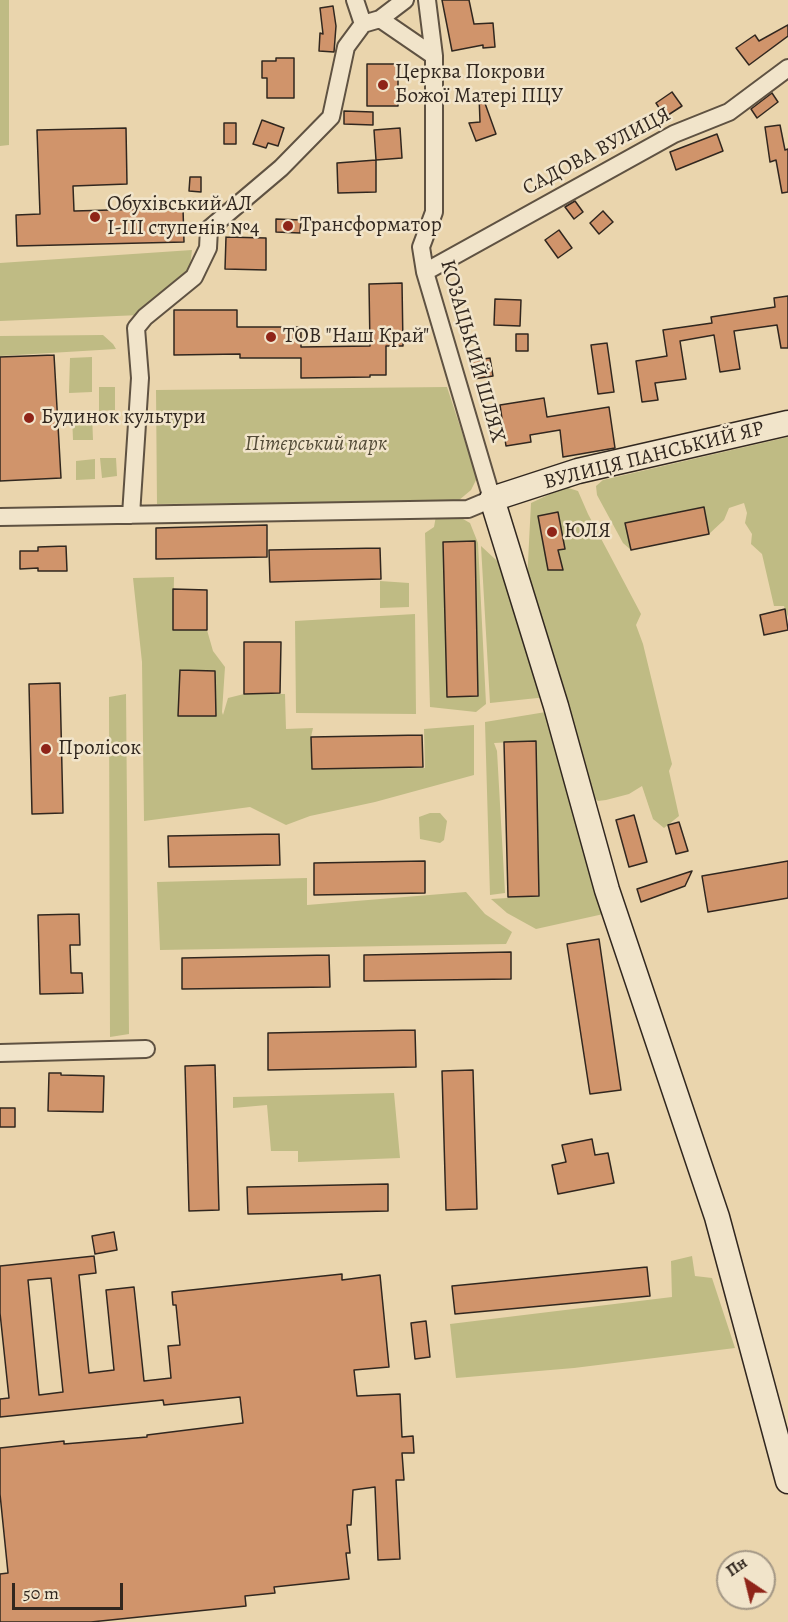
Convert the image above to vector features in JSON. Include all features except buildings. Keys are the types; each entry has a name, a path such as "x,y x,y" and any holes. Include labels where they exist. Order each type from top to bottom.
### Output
{"street":[{"path":"354,0 363,24"},
{"path":"131,515 140,378 136,328 145,317 194,278 208,248 209,229 281,168 331,117 346,48 363,24 380,19 405,0"},
{"name":"КОЗАЦЬКИЙ ШЛЯХ","path":"427,0 434,56 434,212 421,247 424,272 492,500"},
{"path":"380,19 434,56"},
{"name":"САДОВА ВУЛИЦЯ","path":"424,272 674,134 729,112 788,68"},
{"name":"ВУЛИЦЯ ПАНСЬКИЙ ЯР","path":"492,500 578,471 788,423"},
{"path":"0,517 468,509 492,500 556,706 607,890 717,1217 788,1481"},
{"path":"0,1053 146,1049"}],"green space":[{"path":"0,0 9,0 9,145 0,146"},
{"path":"192,250 189,275 140,315 0,321 0,263"},
{"path":"103,335 116,349 0,356 0,336"},
{"path":"92,357 92,392 69,393 70,358"},
{"path":"99,387 115,387 115,410 99,411"},
{"name":"Пітєрський парк","path":"447,387 477,478 471,490 458,501 157,504 156,390"},
{"path":"72,414 92,414 93,440 73,440"},
{"path":"788,437 788,617 784,606 774,606 762,554 751,544 752,534 745,523 747,513 744,503 729,508 724,520 709,534 703,507 625,523 631,550 623,543 597,495 596,486 603,480"},
{"path":"100,458 116,458 117,476 102,478"},
{"path":"95,459 95,479 76,480 76,461"},
{"path":"565,487 578,491 641,614 636,625 643,644 672,764 669,771 679,816 664,828 653,819 642,786 629,794 606,800 598,801 592,796 527,582 531,503"},
{"path":"456,515 470,523 478,543 486,704 476,712 430,707 425,533 434,527 436,516"},
{"path":"481,546 508,571 547,697 490,703"},
{"path":"174,577 173,630 207,630 213,651 225,667 223,715 228,698 244,694 285,694 286,729 313,728 312,769 425,768 424,729 474,725 474,775 375,802 310,816 286,825 250,807 144,821 142,662 133,578"},
{"path":"380,581 409,583 409,607 380,608"},
{"path":"415,614 416,714 296,713 295,621"},
{"path":"126,694 129,1034 110,1037 109,697"},
{"path":"552,711 608,913 536,929 507,913 491,899 539,896 536,741 494,743 497,751 505,893 490,895 485,722"},
{"path":"430,813 440,813 447,821 444,840 440,843 420,839 419,817"},
{"path":"307,878 307,905 466,892 485,914 512,932 506,944 160,950 157,882"},
{"path":"394,1093 400,1158 298,1162 298,1151 271,1151 267,1105 233,1108 233,1097"},
{"path":"692,1256 695,1276 712,1278 735,1348 574,1368 456,1378 450,1324 672,1297 671,1261"}],"place":[{"name":"Церква Покрови Божої Матері ПЦУ","path":"383,85"},
{"name":"Обухівський АЛ І-ІІІ ступенів №4","path":"95,217"},
{"name":"Трансформатор","path":"288,226"},
{"name":"ТОВ \"Наш Край\"","path":"271,337"},
{"name":"Будинок культури","path":"29,418"},
{"name":"ЮЛЯ","path":"552,532"},
{"name":"Пролісок","path":"46,749"}]}
